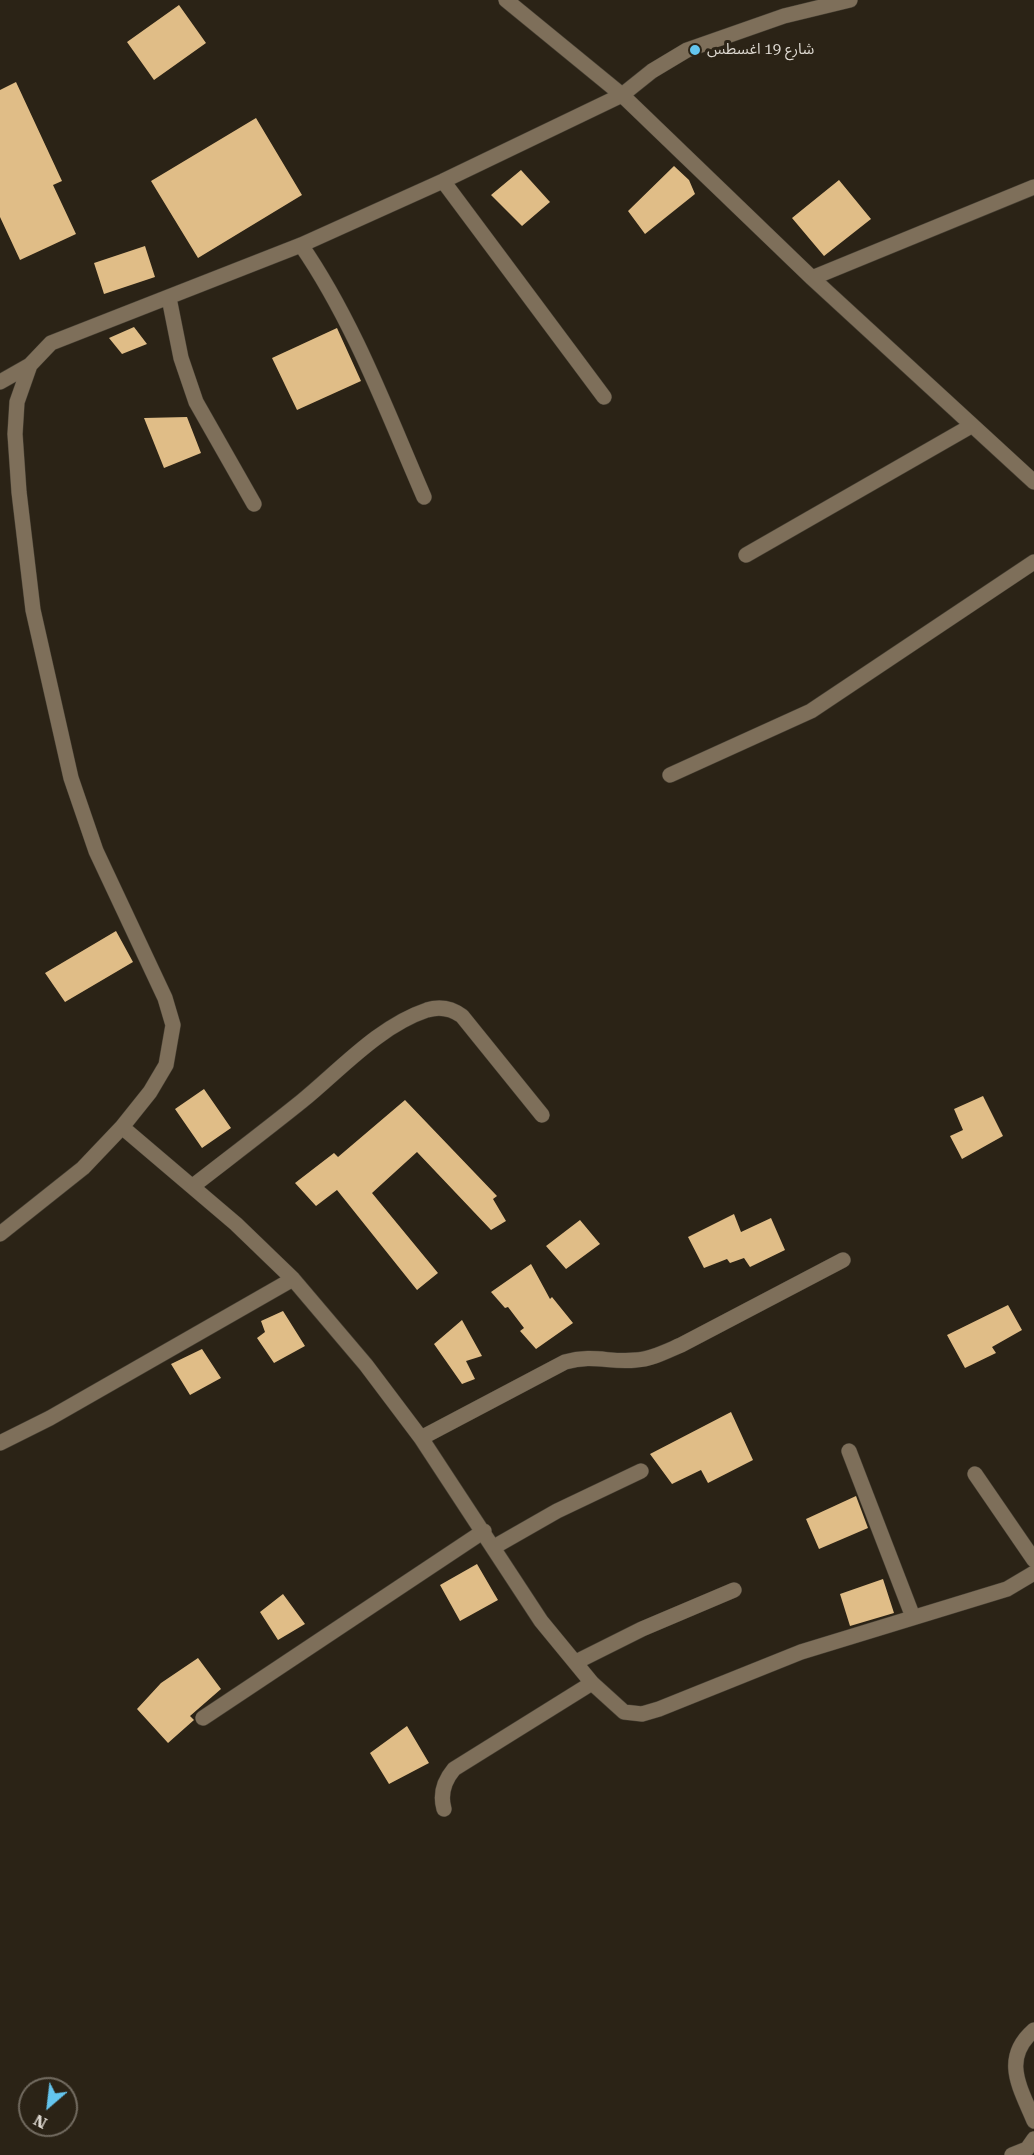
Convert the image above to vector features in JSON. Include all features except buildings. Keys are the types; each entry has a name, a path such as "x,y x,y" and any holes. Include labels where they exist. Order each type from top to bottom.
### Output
{"street":[{"path":"506,0 622,95 812,278 1034,482"},
{"path":"0,382 30,365 51,343 301,245 443,181 622,95 652,71 687,50 784,16 850,0"},
{"path":"443,181 604,397"},
{"path":"812,278 1034,187"},
{"path":"301,245 316,267 357,343 424,497"},
{"path":"169,298 182,358 196,402 254,504"},
{"path":"0,1234 83,1168 122,1127 150,1092 166,1065 173,1025 165,998 96,852 71,778 35,621 19,492 15,434 17,402 30,365"},
{"path":"746,555 971,426"},
{"path":"670,775 811,711 1034,562"},
{"path":"193,1186 301,1102 378,1037 428,1010 449,1009 462,1016 542,1115"},
{"path":"122,1127 193,1186 293,1280 366,1365 421,1438 541,1621 592,1683 624,1712 642,1714 801,1652 1007,1589 1034,1573"},
{"path":"421,1438 565,1362 584,1357 635,1360 654,1357 843,1260"},
{"path":"0,1443 50,1418 293,1280"},
{"path":"849,1451 913,1617"},
{"path":"494,1547 557,1511 641,1472"},
{"path":"975,1474 1034,1560"},
{"path":"203,1718 484,1531"},
{"path":"576,1662 642,1629 734,1590"},
{"path":"444,1809 441,1800 445,1785 454,1769 592,1683"},
{"path":"1034,2030 1018,2048 1014,2060 1018,2082 1034,2121"},
{"path":"1012,2155 1027,2149 1034,2139"}],"place":[{"name":"شارع 19 اغسطس","path":"695,50"}]}
